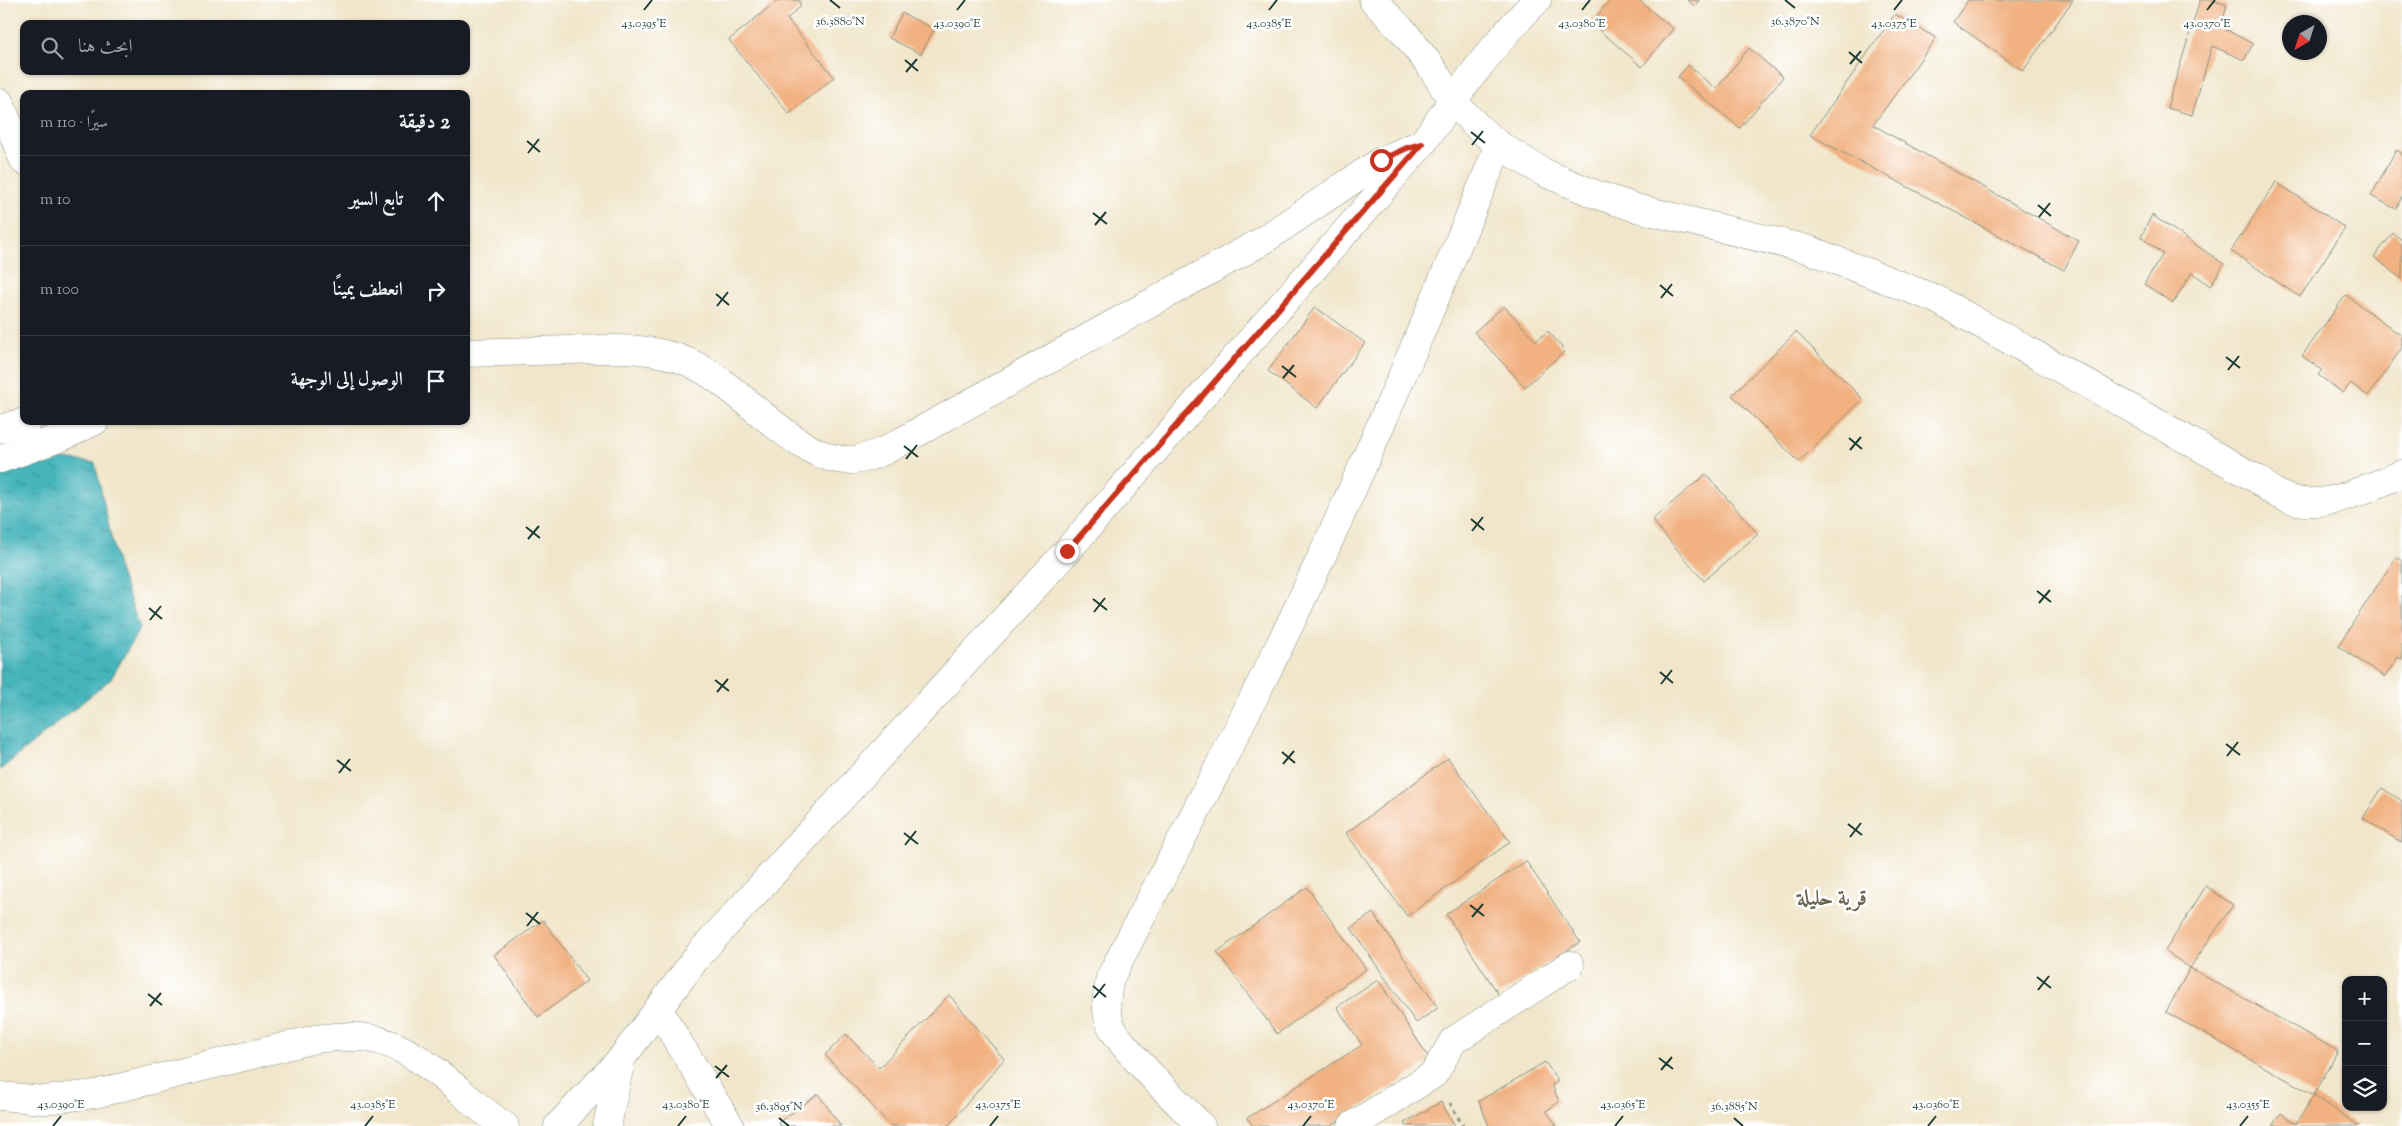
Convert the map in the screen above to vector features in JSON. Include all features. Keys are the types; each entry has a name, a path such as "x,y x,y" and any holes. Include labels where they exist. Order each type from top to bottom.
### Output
{"street":[{"path":"1373,0 1404,32 1432,68 1452,101 1499,146 1543,172 1592,193 1636,208 1807,249 1936,299 2257,479 2279,494 2304,503 2326,503 2402,474"},
{"path":"558,1126 621,1059 700,953 1067,551 1422,144 1452,101 1523,14 1537,0"},
{"path":"0,103 20,151"},
{"path":"470,353 621,349 666,354 688,361 727,384 814,453 831,458 850,460 868,458 886,450 1259,243 1381,160 1407,148 1422,144"},
{"path":"1201,1126 1124,1044 1110,1025 1105,1002 1110,978 1215,775 1296,611 1422,330 1499,146"},
{"path":"0,429 20,423"},
{"path":"0,459 62,437 87,425"},
{"path":"1352,1126 1434,1074 1453,1041 1570,965"},
{"path":"658,1009 730,1126"},
{"path":"0,1096 44,1100 96,1094 314,1039 341,1036 369,1038 395,1046 418,1059 505,1126"},
{"path":"607,1126 621,1059"}],"water":[{"path":"39,456 95,463 118,567 140,628 111,679 0,770 0,471"}],"building":[{"path":"778,0 800,0 800,7 787,19 834,77 789,114 729,40"},
{"path":"1610,0 1639,0 1673,29 1642,67 1591,23"},
{"path":"1687,0 1699,0 1695,6"},
{"path":"1968,0 2073,0 2023,71 1953,22"},
{"path":"2200,0 2212,0 2227,5 2221,27 2253,44 2244,60 2212,46 2192,115 2167,108"},
{"path":"902,13 934,29 921,54 889,38"},
{"path":"1895,14 1936,38 1873,125 2079,241 2064,270 1810,135"},
{"path":"1749,48 1783,77 1740,128 1678,77 1688,65 1716,89"},
{"path":"2396,150 2402,153 2402,197 2396,209 2371,196"},
{"path":"2276,182 2345,228 2300,297 2231,251"},
{"path":"2152,215 2224,264 2210,286 2192,272 2173,303 2144,284 2163,254 2141,237"},
{"path":"2393,233 2402,240 2402,279 2374,257"},
{"path":"2346,295 2402,336 2402,348 2368,396 2351,383 2343,393 2318,375 2322,370 2302,356"},
{"path":"1504,306 1536,341 1548,331 1565,351 1525,387 1474,332"},
{"path":"1315,307 1365,343 1317,408 1268,371"},
{"path":"1796,332 1863,399 1799,462 1732,395"},
{"path":"1706,474 1758,534 1704,581 1652,520"},
{"path":"2396,557 2402,561 2402,660 2398,657 2385,677 2338,646"},
{"path":"1448,758 1510,842 1407,916 1346,833"},
{"path":"2382,788 2402,801 2402,843 2363,818"},
{"path":"1526,861 1580,942 1499,995 1446,914"},
{"path":"2206,886 2233,905 2190,968 2165,951"},
{"path":"1307,887 1366,969 1277,1034 1217,952"},
{"path":"1373,913 1438,1008 1416,1023 1351,928"},
{"path":"543,920 587,981 538,1017 494,955"},
{"path":"2190,968 2338,1051 2314,1095 2166,1012"},
{"path":"1378,980 1431,1061 1331,1126 1253,1126 1247,1118 1362,1045 1337,1007"},
{"path":"949,995 1004,1059 948,1126 891,1126 825,1055 846,1034 879,1068"},
{"path":"1545,1062 1558,1081 1552,1085 1559,1102 1546,1111 1557,1126 1489,1126 1479,1101"},
{"path":"818,1094 841,1126 780,1126 778,1123"},
{"path":"2314,1095 2359,1126 2272,1126 2281,1113 2296,1124"},
{"path":"1441,1102 1455,1126 1406,1126 1404,1123"}],"district":[{"name":"قرية حليلة","path":"1832,897"}],"route":[{"path":"1067,551 1422,144 1407,148 1381,160"}]}
